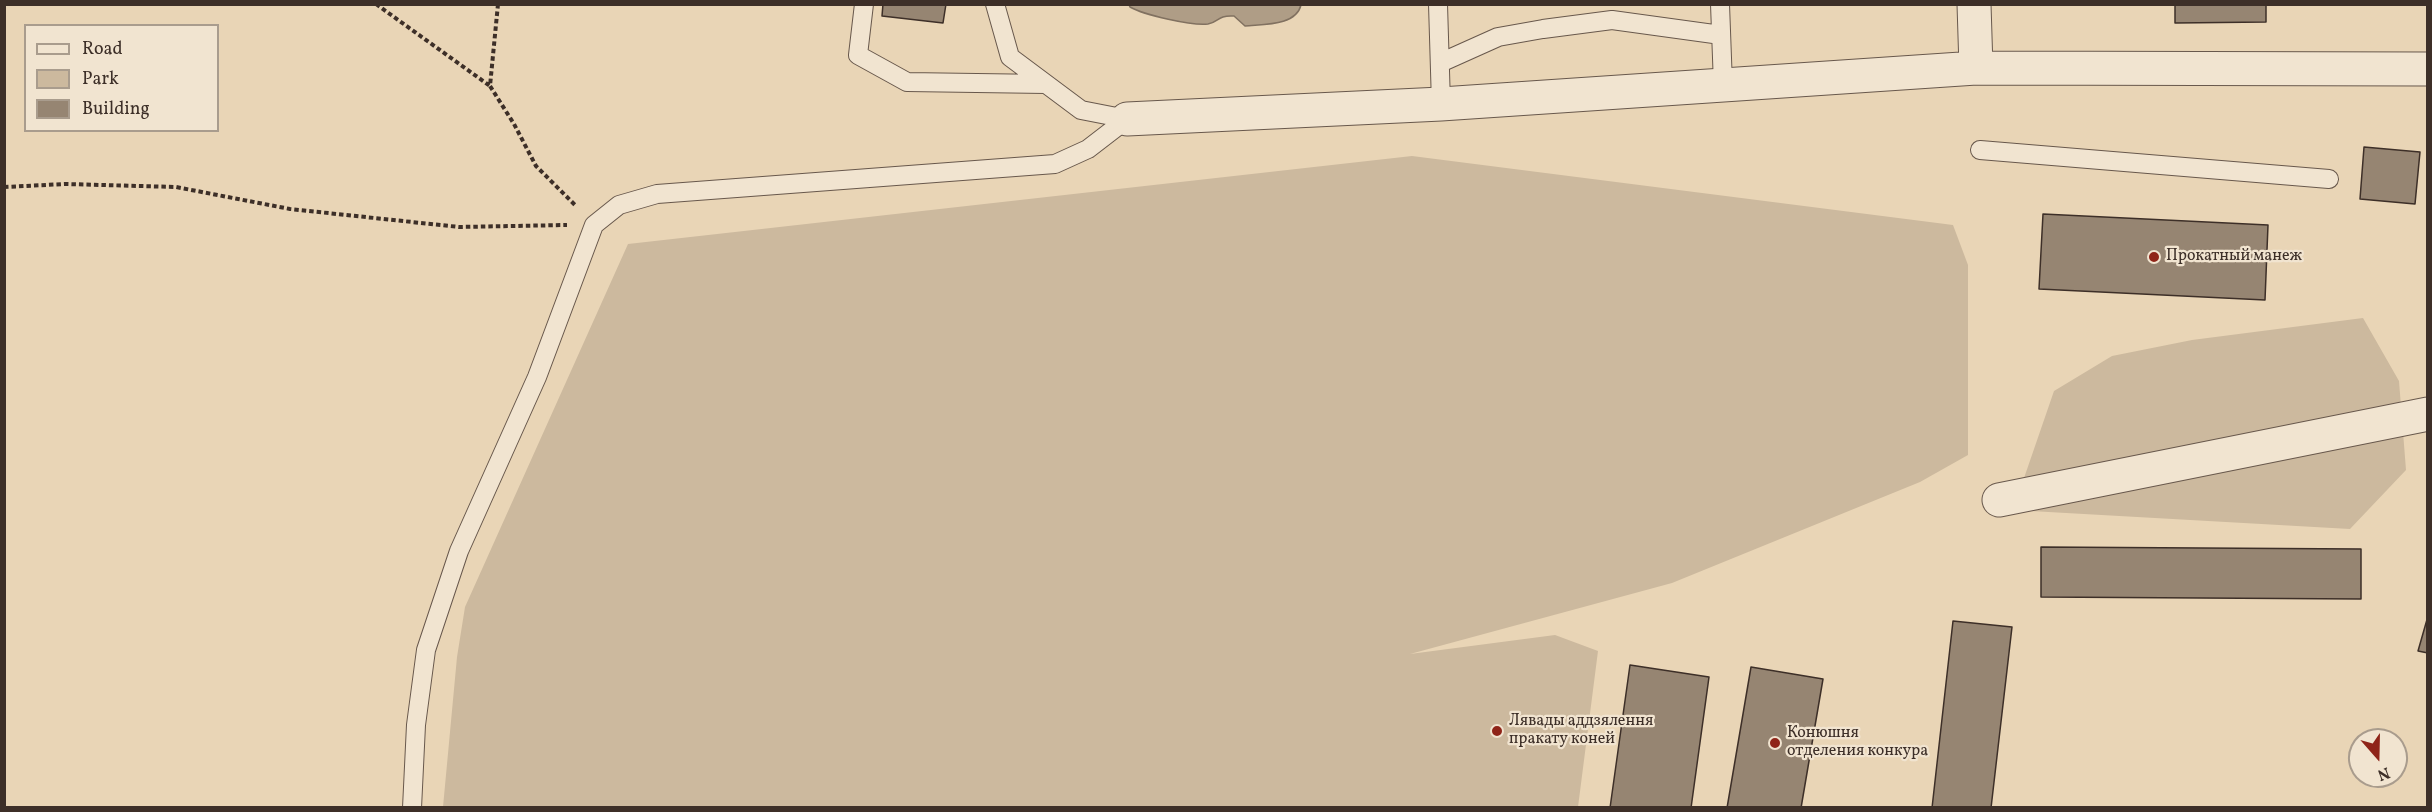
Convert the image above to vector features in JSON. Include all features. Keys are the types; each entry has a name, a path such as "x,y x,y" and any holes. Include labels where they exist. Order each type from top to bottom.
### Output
{"street":[{"path":"1974,4 1976,68"},
{"path":"1127,119 1441,104 1976,68 2427,69"},
{"path":"1999,500 2427,414"}],"lane":[{"path":"864,4 858,55 907,82 1046,84"},
{"path":"994,4 1010,57 1081,110 1127,119"},
{"path":"1438,4 1441,104"},
{"path":"1720,4 1723,85"},
{"path":"1440,63 1497,37 1612,20 1721,34"},
{"path":"412,807 416,725 426,650 459,551 537,377 594,225 619,205 657,194 1055,164 1088,149 1127,119"},
{"path":"1980,150 2329,179"}],"path":[{"path":"376,4 489,86 514,124 536,166 594,225"},
{"path":"489,86 498,4"},
{"path":"4,187 66,184 176,187 290,209 459,227 594,225"}],"green space":[{"path":"1412,156 1953,225 1968,265 1968,455 1920,482 1672,583 1410,654 1555,635 1598,651 1578,807 443,807 457,657 465,607 628,244"},
{"path":"2363,318 2399,381 2406,470 2350,529 2013,510 2054,391 2112,356 2192,340"}],"shaded area":[{"path":"1129,4 1301,5 1293,17 1278,23 1245,26 1234,16 1224,17 1208,24 1191,23 1146,13 1130,7"}],"building":[{"path":"883,4 946,4 943,23 882,16"},
{"path":"2175,4 2266,4 2266,22 2175,23"},
{"path":"2364,147 2420,152 2415,204 2360,199"},
{"name":"Прокатный манеж","path":"2043,214 2268,225 2265,300 2039,289"},
{"path":"2041,547 2361,549 2361,599 2041,597"},
{"path":"2428,616 2428,653 2418,651"},
{"path":"1953,621 2012,627 1991,808 1932,808"},
{"path":"1630,665 1709,677 1691,808 1610,808"},
{"name":"Конюшня отделения конкура","path":"1751,667 1823,679 1801,808 1727,808"}],"place":[{"name":"Прокатный манеж","path":"2154,257"},
{"name":"Лявады аддзялення пракату коней","path":"1497,731"},
{"name":"Конюшня отделения конкура","path":"1775,743"}]}
